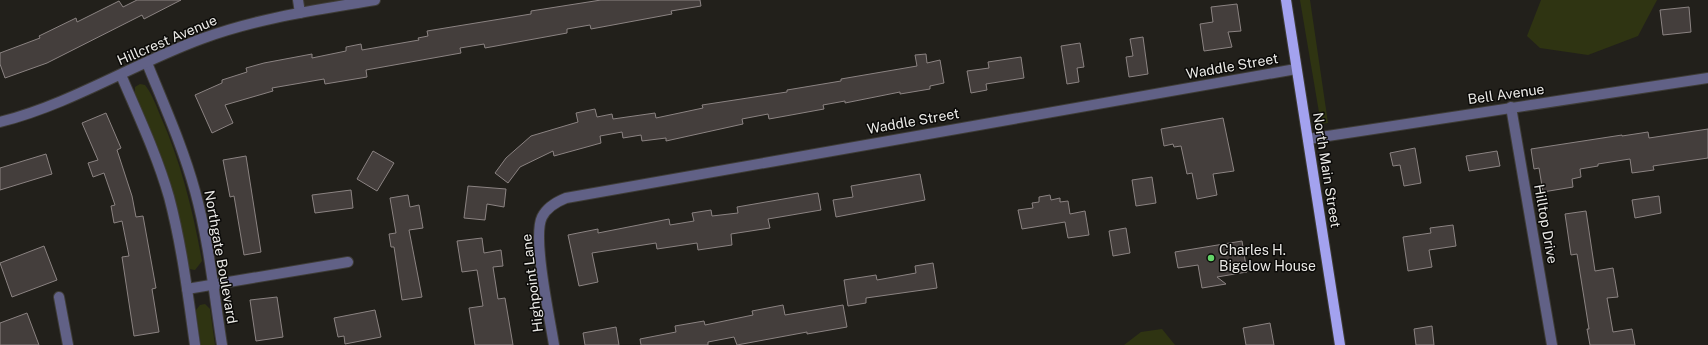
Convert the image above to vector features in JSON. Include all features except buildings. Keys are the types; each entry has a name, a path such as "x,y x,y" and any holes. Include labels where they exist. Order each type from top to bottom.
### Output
{"main road":[{"name":"North Main Street","path":"1286,0 1340,345"}],"street":[{"path":"298,0 300,13"},
{"name":"Hillcrest Avenue","path":"0,122 46,108 179,48 221,32 300,13 375,0"},
{"name":"Northgate Boulevard","path":"147,63 175,131 195,192 214,284 222,345"},
{"name":"Waddle Street","path":"542,217 548,208 556,202 587,193 1296,69"},
{"path":"121,75 147,136 168,196 176,227 195,345"},
{"name":"Bell Avenue","path":"1308,139 1708,78"},
{"name":"Hilltop Drive","path":"1511,107 1552,345"},
{"name":"Highpoint Lane","path":"542,217 539,228 539,249 554,345"},
{"path":"187,289 348,262"},
{"path":"59,297 68,345"}],"shaded area":[{"path":"298,0 375,0 300,13"}],"green space":[{"path":"1300,0 1310,0 1328,123 1321,124"},
{"path":"1541,0 1657,0 1638,36 1588,55 1540,48 1527,36"},
{"path":"140,84 145,85 154,100 180,169 195,224 202,261 195,270 189,269 187,266 163,163 135,94 135,87"},
{"path":"205,304 210,309 215,345 201,345 196,310 200,305"},
{"path":"1162,329 1175,345 1124,345 1141,332"}],"place":[{"name":"Charles H. Bigelow House","path":"1211,258"}]}
